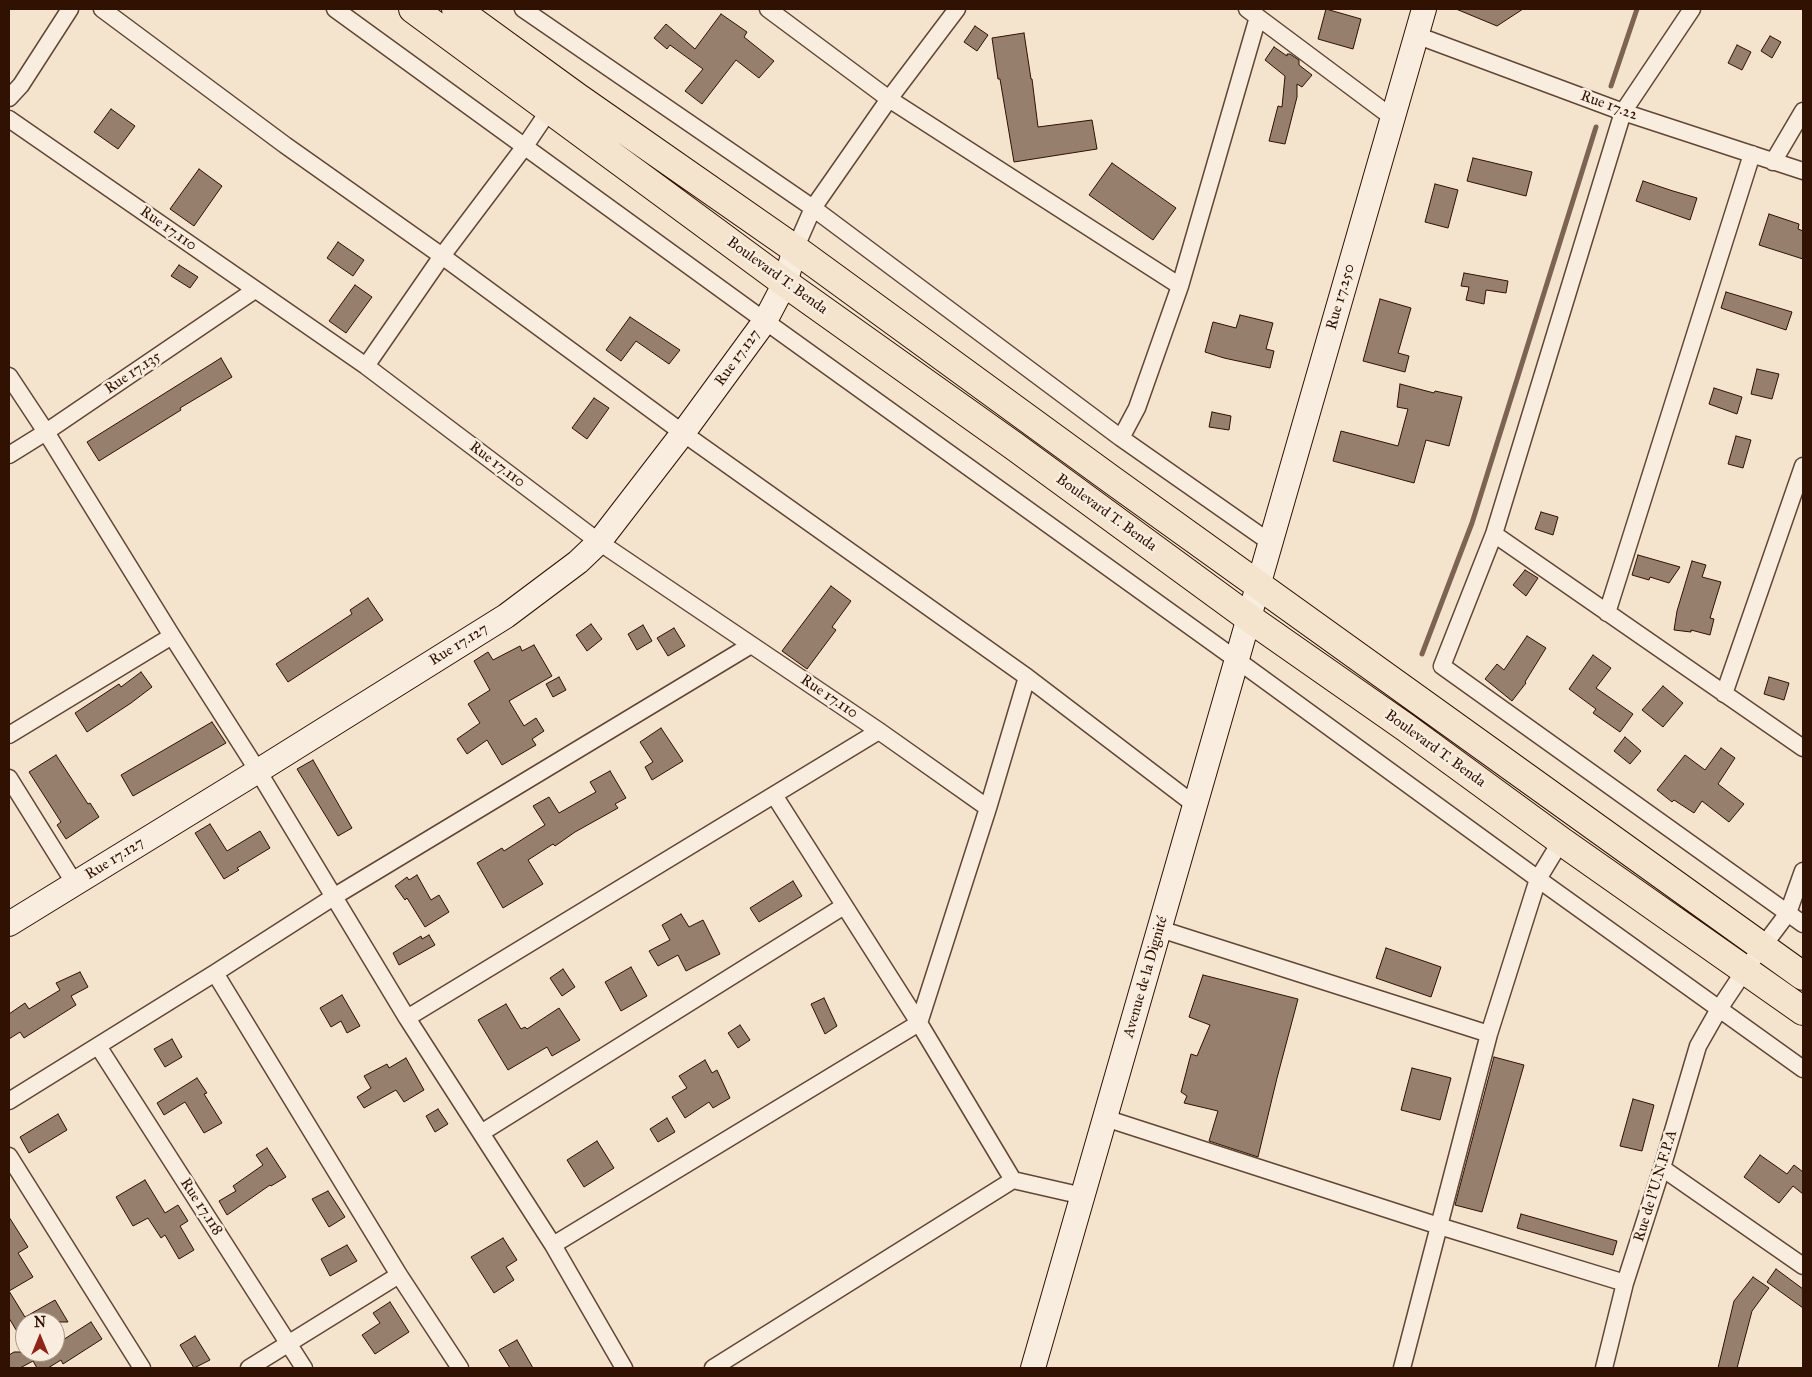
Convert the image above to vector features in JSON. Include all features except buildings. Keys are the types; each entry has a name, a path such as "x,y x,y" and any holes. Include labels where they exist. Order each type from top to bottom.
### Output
{"highway":[{"name":"Boulevard T. Benda","path":"413,9 785,283 1014,446 1249,618 1803,1011"},
{"name":"Boulevard T. Benda","path":"456,9 576,97 795,249 1803,976"}],"street":[{"path":"9,98 22,85 70,9"},
{"path":"102,9 284,145 442,256 683,433 1027,677 1195,805"},
{"path":"334,9 1803,1069"},
{"path":"523,9 813,208 1121,438 1271,543"},
{"path":"768,9 889,99 1180,286"},
{"path":"795,249 813,208 889,99 956,9"},
{"name":"Rue 17.250","path":"1259,585 1424,9"},
{"path":"1692,9 1622,112 1494,534 1442,666 1803,924"},
{"path":"1121,438 1137,408 1180,286 1252,13 1393,118"},
{"name":"Rue 17.22","path":"1416,35 1622,112 1803,171"},
{"path":"366,366 442,256 525,146 550,109"},
{"path":"1773,162 1803,110"},
{"name":"Rue 17.110","path":"9,119 366,366 599,542 879,731 988,808"},
{"path":"1607,612 1752,154"},
{"name":"Rue 17.127","path":"9,924 506,616 553,582 599,542 683,433 765,321 785,283 795,249"},
{"name":"Rue 17.135","path":"9,455 46,432 255,290"},
{"path":"9,376 258,771 407,1018 553,1245 624,1368"},
{"path":"1724,694 1803,466"},
{"path":"1494,534 1803,748"},
{"name":"Avenue de la Dignité","path":"1032,1368 1259,585"},
{"path":"9,735 172,636"},
{"path":"9,1100 215,973 335,896 751,644"},
{"path":"553,1245 919,1023 988,808 1027,677"},
{"path":"407,1018 879,731"},
{"path":"9,778 75,884"},
{"path":"774,795 919,1023 1013,1180"},
{"path":"1402,1368 1489,1034 1538,879 1561,841"},
{"name":"Rue de l'U.N.F.P.A","path":"1604,1368 1625,1283 1662,1168 1698,1046 1745,970 1788,913 1803,871"},
{"path":"481,1133 844,906"},
{"path":"1160,928 1489,1034"},
{"path":"215,973 399,1275 460,1368"},
{"name":"Rue 17.118","path":"98,1046 304,1368"},
{"path":"1105,1118 1439,1226 1625,1283"},
{"path":"9,1156 142,1368"},
{"path":"1662,1168 1803,1266"},
{"path":"712,1368 1013,1180 1082,1196"},
{"path":"249,1368 399,1275"}],"waterway":[{"path":"1611,86 1637,9"},
{"path":"1422,654 1472,523 1596,127"}]}
